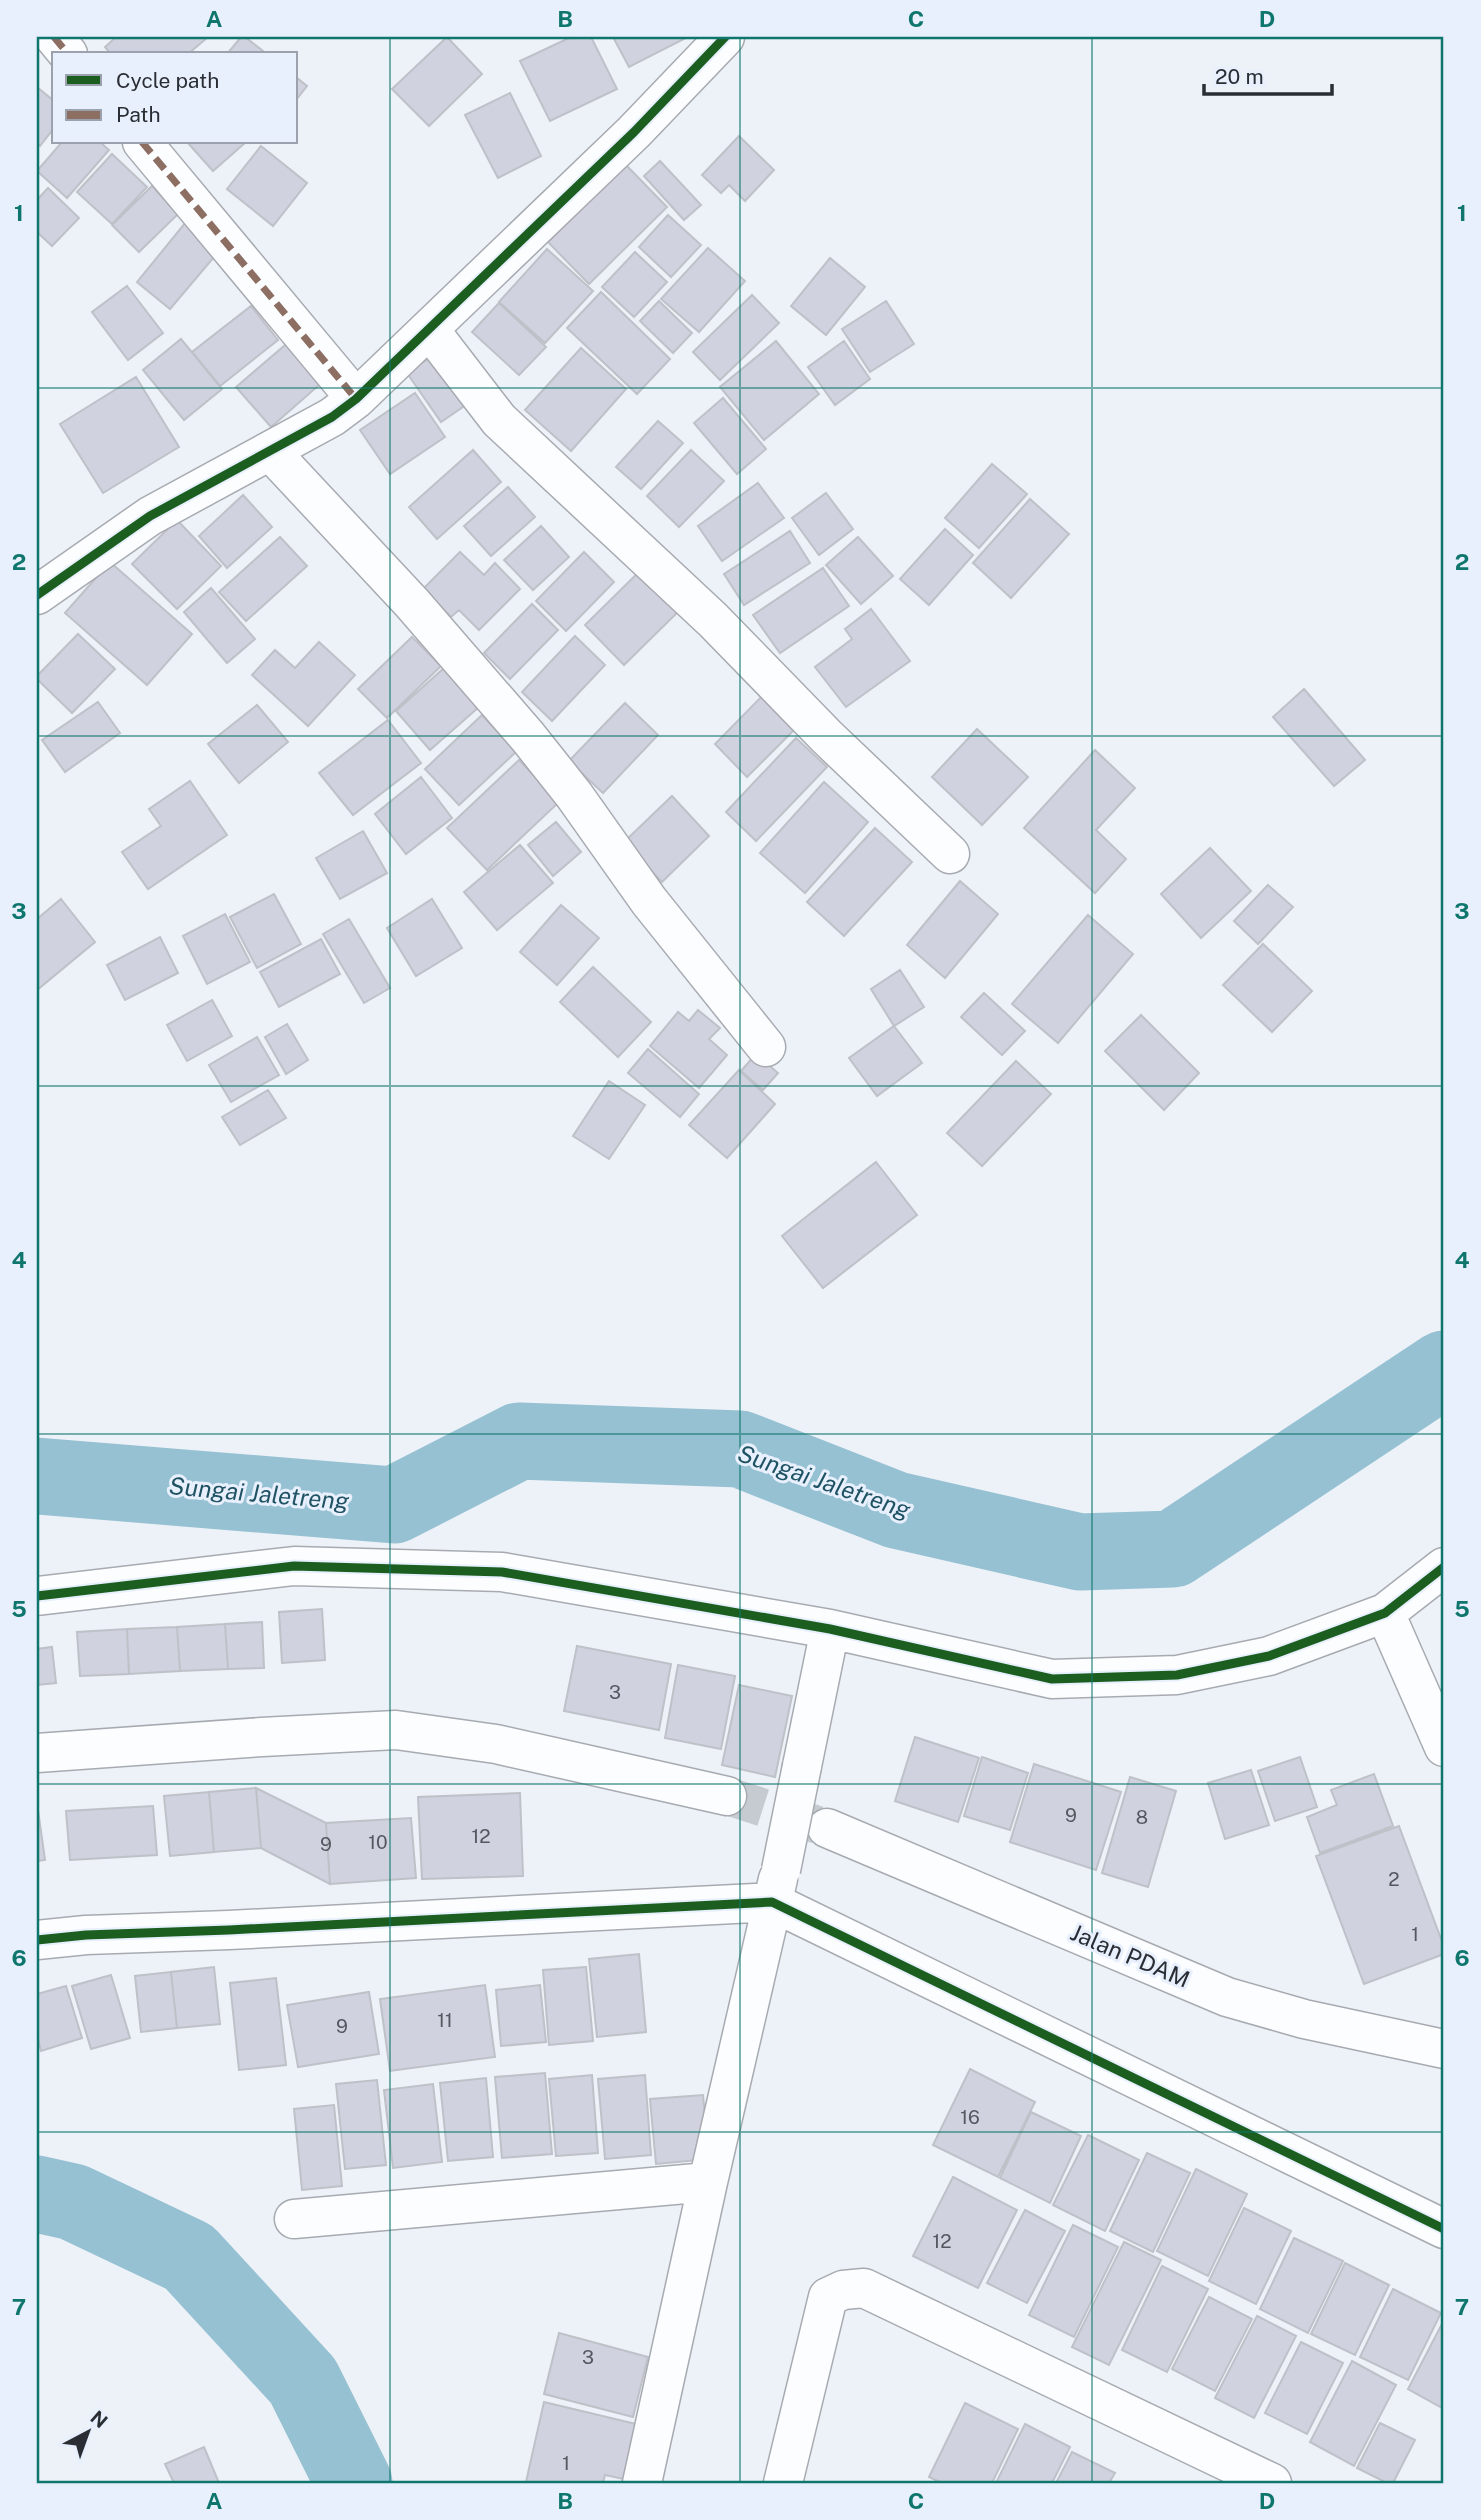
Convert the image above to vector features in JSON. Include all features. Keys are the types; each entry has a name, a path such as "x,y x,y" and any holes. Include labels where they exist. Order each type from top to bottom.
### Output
{"street":[{"path":"54,37 66,52"},
{"path":"37,594 150,516 332,417 356,398 634,132 725,37"},
{"path":"144,144 356,398"},
{"path":"429,329 499,420 713,620 827,737 950,854"},
{"path":"270,451 412,603 528,737 574,795 649,901 766,1047"},
{"path":"37,1595 294,1566 502,1572 830,1629 1052,1679 1177,1675 1269,1657 1385,1614 1444,1567"},
{"path":"1385,1614 1444,1747"},
{"path":"642,2483 776,1886 830,1629"},
{"path":"37,1754 396,1730 496,1744 727,1796"},
{"name":"Jalan PDAM","path":"827,1828 1227,1997 1304,2019 1444,2049"},
{"path":"37,1940 86,1935 229,1930 776,1886 1444,2229"},
{"path":"294,2219 708,2182"},
{"path":"783,2483 828,2297 843,2290 864,2288 1272,2483"}],"building":[{"path":"116,37 208,37 190,52 109,52 105,47"},
{"path":"241,37 245,37 264,52 229,52"},
{"path":"447,37 482,74 429,126 392,89"},
{"path":"571,37 591,37 617,89 550,121 520,61"},
{"path":"613,37 686,37 686,38 629,67"},
{"path":"298,79 307,86 298,97"},
{"path":"37,87 52,99 52,131 40,146 37,143"},
{"path":"510,93 541,156 498,178 465,115"},
{"path":"739,136 774,170 745,201 729,185 721,193 702,175"},
{"path":"60,144 102,144 109,150 67,198 37,171"},
{"path":"189,144 244,144 213,171"},
{"path":"261,146 307,183 273,226 227,189"},
{"path":"112,154 147,187 112,224 77,192"},
{"path":"660,161 701,205 684,220 644,176"},
{"path":"626,165 667,207 589,284 548,242"},
{"path":"152,186 178,214 139,252 112,225"},
{"path":"48,188 79,218 52,246 37,232 37,200"},
{"path":"668,215 701,245 671,277 639,247"},
{"path":"186,222 220,250 170,309 137,282"},
{"path":"708,248 745,281 699,332 661,299"},
{"path":"547,249 593,291 545,343 499,302"},
{"path":"635,252 667,282 634,317 602,287"},
{"path":"830,258 865,287 826,335 791,306"},
{"path":"127,286 163,333 128,360 92,312"},
{"path":"601,292 670,359 637,394 567,328"},
{"path":"752,295 779,323 720,380 693,352"},
{"path":"659,301 692,333 673,353 640,321"},
{"path":"886,301 914,344 870,372 842,329"},
{"path":"499,303 546,347 519,375 472,332"},
{"path":"251,306 278,340 220,386 192,352"},
{"path":"181,339 222,389 184,420 143,370"},
{"path":"291,340 326,379 271,427 236,387"},
{"path":"776,341 819,394 764,440 720,387"},
{"path":"844,341 870,379 835,405 808,367"},
{"path":"581,348 626,389 571,451 525,410"},
{"path":"440,351 473,400 441,422 407,373"},
{"path":"136,377 179,447 103,493 60,424"},
{"path":"415,393 445,437 390,474 360,430"},
{"path":"723,398 766,449 737,474 694,423"},
{"path":"658,421 683,443 641,489 616,467"},
{"path":"473,450 501,482 437,539 409,507"},
{"path":"691,450 724,481 679,527 647,496"},
{"path":"992,464 1027,494 979,548 945,518"},
{"path":"758,483 784,518 722,561 698,526"},
{"path":"508,487 535,517 491,556 464,526"},
{"path":"826,493 853,529 819,555 792,518"},
{"path":"243,495 272,527 227,568 199,536"},
{"path":"1030,499 1069,534 1011,598 973,563"},
{"path":"177,520 221,566 177,609 132,564"},
{"path":"541,526 569,557 533,590 504,560"},
{"path":"945,529 973,555 929,605 900,579"},
{"path":"790,531 810,563 744,605 724,574"},
{"path":"280,537 307,566 246,621 219,592"},
{"path":"858,537 893,576 861,604 826,565"},
{"path":"460,552 484,575 495,563 520,589 479,630 459,610 451,617 423,589"},
{"path":"584,552 614,582 566,631 536,601"},
{"path":"110,562 192,634 147,685 65,613"},
{"path":"648,563 687,603 624,665 585,625"},
{"path":"823,568 849,606 780,653 753,615"},
{"path":"211,588 255,639 227,663 184,612"},
{"path":"532,604 558,630 510,679 484,653"},
{"path":"871,609 910,661 846,707 815,667 852,639 845,629"},
{"path":"78,634 115,669 72,713 37,676"},
{"path":"575,636 605,665 552,721 522,692"},
{"path":"412,637 441,666 387,718 358,689"},
{"path":"319,642 355,675 308,726 252,675 275,650 295,668"},
{"path":"444,668 479,707 430,750 396,711"},
{"path":"769,689 802,722 747,777 715,744"},
{"path":"1304,689 1365,760 1334,786 1273,717"},
{"path":"98,702 120,733 65,772 42,740"},
{"path":"625,703 658,735 603,793 569,761"},
{"path":"257,705 288,742 239,783 208,744"},
{"path":"482,715 516,752 459,805 425,769"},
{"path":"388,720 421,763 353,815 319,773"},
{"path":"977,729 1028,777 982,825 932,777"},
{"path":"796,738 827,767 756,841 726,812"},
{"path":"1095,750 1135,788 1096,830 1126,859 1095,893 1024,828"},
{"path":"519,760 559,802 487,870 447,828"},
{"path":"421,777 452,818 406,854 375,814"},
{"path":"190,781 227,835 148,889 122,852 161,826 149,809"},
{"path":"824,782 868,822 805,893 760,853"},
{"path":"672,796 709,836 662,882 624,842"},
{"path":"556,822 581,852 553,876 528,845"},
{"path":"875,828 912,862 844,936 807,902"},
{"path":"363,831 387,873 340,899 316,858"},
{"path":"520,845 553,883 497,930 464,892"},
{"path":"1210,848 1251,891 1201,938 1161,894"},
{"path":"960,881 998,914 945,978 907,945"},
{"path":"1268,885 1293,907 1258,944 1234,921"},
{"path":"274,894 301,944 257,968 230,917"},
{"path":"61,899 95,942 37,990 37,919"},
{"path":"432,899 462,948 416,976 387,928"},
{"path":"561,905 599,938 557,985 520,952"},
{"path":"225,914 250,962 207,984 183,936"},
{"path":"1088,915 1133,954 1058,1043 1012,1004"},
{"path":"349,919 390,988 364,1003 323,934"},
{"path":"160,937 178,973 125,1000 107,965"},
{"path":"321,939 340,974 279,1007 260,972"},
{"path":"1263,944 1312,991 1272,1032 1223,985"},
{"path":"593,967 651,1022 618,1057 560,1002"},
{"path":"900,970 924,1007 894,1026 871,989"},
{"path":"984,993 1025,1031 1002,1055 961,1017"},
{"path":"212,1000 232,1036 187,1061 167,1025"},
{"path":"698,1010 720,1028 709,1039 727,1055 699,1088 650,1046 678,1012 689,1021"},
{"path":"1141,1015 1199,1073 1164,1110 1105,1051"},
{"path":"287,1024 308,1060 286,1074 265,1037"},
{"path":"894,1026 922,1063 877,1096 849,1058"},
{"path":"257,1037 279,1075 231,1102 209,1065"},
{"path":"648,1049 699,1094 680,1117 628,1073"},
{"path":"756,1054 778,1073 763,1090 741,1071"},
{"path":"1016,1061 1051,1094 982,1166 947,1133"},
{"path":"739,1070 775,1104 727,1158 689,1125"},
{"path":"609,1081 645,1105 609,1159 573,1136"},
{"path":"268,1090 286,1118 240,1145 222,1117"},
{"path":"876,1162 917,1215 823,1288 782,1236"},
{"path":"322,1609 325,1660 282,1663 279,1612"},
{"path":"262,1622 264,1668 228,1669 225,1624"},
{"path":"225,1624 228,1669 180,1671 177,1627"},
{"path":"177,1627 180,1671 129,1674 127,1629"},
{"path":"127,1629 129,1674 80,1676 77,1632"},
{"path":"577,1646 671,1664 659,1730 564,1711"},
{"path":"52,1647 56,1683 37,1685 37,1649"},
{"path":"678,1665 735,1676 721,1749 665,1738"},
{"path":"739,1685 792,1696 775,1777 722,1765"},
{"path":"915,1737 979,1758 958,1822 895,1801"},
{"path":"982,1757 1028,1773 1010,1830 964,1816"},
{"path":"1300,1757 1317,1807 1275,1821 1258,1771"},
{"path":"1034,1764 1121,1792 1096,1870 1010,1842"},
{"path":"1251,1770 1269,1825 1225,1839 1208,1783"},
{"path":"1374,1774 1393,1826 1320,1853 1307,1817 1337,1805 1331,1790"},
{"path":"1130,1777 1176,1791 1148,1887 1102,1873"},
{"path":"256,1788 326,1823 330,1884 261,1848"},
{"path":"256,1788 261,1848 214,1852 209,1792"},
{"path":"209,1792 214,1852 170,1856 164,1796"},
{"path":"520,1793 523,1876 422,1879 418,1797"},
{"path":"37,1803 45,1860 37,1861"},
{"path":"153,1806 157,1855 70,1860 66,1811"},
{"path":"411,1818 416,1878 330,1884 326,1823"},
{"path":"1399,1826 1444,1947 1444,1954 1364,1984 1316,1856"},
{"path":"639,1954 646,2032 597,2037 589,1959"},
{"path":"214,1967 220,2024 177,2028 171,1972"},
{"path":"586,1967 593,2041 549,2045 543,1970"},
{"path":"171,1972 177,2028 141,2032 135,1976"},
{"path":"111,1975 130,2038 91,2049 72,1986"},
{"path":"276,1978 286,2065 239,2070 230,1983"},
{"path":"485,1985 495,2057 390,2071 380,1999"},
{"path":"540,1985 546,2042 501,2046 496,1990"},
{"path":"66,1986 82,2038 41,2051 37,2035 37,1994"},
{"path":"369,1992 379,2054 298,2067 287,2005"},
{"path":"970,2069 1035,2102 998,2177 933,2145"},
{"path":"545,2073 552,2154 502,2158 495,2077"},
{"path":"592,2075 598,2153 556,2156 549,2079"},
{"path":"645,2075 651,2155 605,2159 598,2079"},
{"path":"486,2078 493,2157 448,2161 440,2083"},
{"path":"377,2080 386,2165 345,2169 336,2084"},
{"path":"433,2084 442,2162 393,2168 384,2090"},
{"path":"703,2095 709,2159 656,2164 650,2099"},
{"path":"334,2105 342,2186 302,2190 294,2109"},
{"path":"1031,2112 1081,2136 1050,2203 1000,2178"},
{"path":"1088,2135 1139,2160 1105,2231 1053,2205"},
{"path":"1147,2153 1190,2173 1153,2252 1110,2231"},
{"path":"1196,2169 1247,2194 1208,2276 1157,2251"},
{"path":"953,2177 1017,2210 978,2288 913,2256"},
{"path":"1244,2208 1291,2231 1256,2304 1209,2281"},
{"path":"1025,2210 1065,2231 1027,2303 987,2283"},
{"path":"1073,2225 1118,2247 1074,2337 1029,2315"},
{"path":"1294,2238 1343,2261 1308,2333 1260,2309"},
{"path":"1124,2242 1161,2260 1109,2365 1072,2347"},
{"path":"1345,2263 1389,2285 1355,2355 1311,2334"},
{"path":"1162,2266 1208,2289 1167,2372 1122,2350"},
{"path":"1393,2289 1441,2313 1408,2380 1360,2357"},
{"path":"1209,2297 1252,2319 1215,2391 1172,2369"},
{"path":"1257,2316 1296,2336 1254,2418 1215,2398"},
{"path":"1444,2320 1444,2409 1408,2389"},
{"path":"559,2333 648,2357 633,2417 544,2394"},
{"path":"1301,2342 1343,2363 1307,2434 1265,2413"},
{"path":"1352,2361 1396,2385 1354,2466 1310,2442"},
{"path":"544,2402 636,2424 624,2479 605,2475 603,2483 526,2482"},
{"path":"965,2403 1018,2429 992,2483 942,2483 929,2477"},
{"path":"1380,2423 1415,2440 1393,2483 1387,2483 1357,2468"},
{"path":"1025,2424 1070,2447 1052,2483 996,2483"},
{"path":"204,2447 219,2483 174,2483 165,2464"},
{"path":"1072,2452 1115,2473 1109,2483 1056,2483"}],"waterway":[{"name":"Sungai Jaletreng","path":"37,1476 394,1505 519,1441 740,1449 896,1510 1080,1552 1173,1549 1444,1369"},
{"name":"Sungai Jaletreng","path":"37,2194 73,2202 189,2257 303,2381 354,2483"}],"tunnel":[{"path":"727,1796 821,1826"}],"marked path":[{"path":"54,37 66,52"},
{"path":"144,144 356,399"}],"cycle path":[{"path":"37,595 150,516 332,417 356,399 634,132 725,37"},
{"path":"37,1596 294,1566 502,1572 830,1629 1052,1679 1177,1675 1269,1656 1385,1613 1444,1567"},
{"path":"37,1940 86,1935 772,1902 1444,2229"}]}
